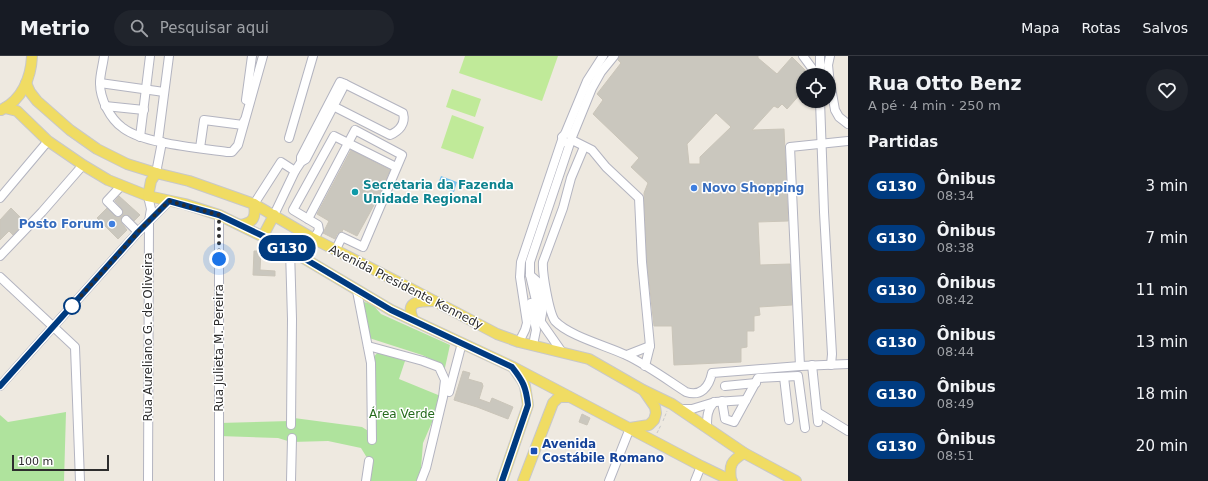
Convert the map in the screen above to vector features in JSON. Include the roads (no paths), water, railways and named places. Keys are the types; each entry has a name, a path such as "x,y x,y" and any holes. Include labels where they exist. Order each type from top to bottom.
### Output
{"main road":[{"path":"3,110 20,94 26,83 31,69 32,56"},
{"name":"Avenida Presidente Kennedy","path":"26,83 30,92 37,101 70,130 97,149 127,164 189,181 254,204 314,239 497,334 519,342 589,359 679,409 744,453 796,481"},
{"name":"Avenida Presidente Kennedy","path":"3,110 17,111 48,141 83,165 121,186 148,196 219,215 263,236 290,250 391,310 512,367 731,481"},
{"path":"148,196 151,181 156,173"},
{"path":"240,225 249,223 252,220 255,211 254,204"},
{"path":"263,236 274,215"},
{"path":"414,321 411,315 411,306 413,304 421,301 436,301"},
{"path":"502,481 528,405 527,395 522,380 512,367"},
{"path":"630,428 648,425 654,420 656,413 655,407 643,390"},
{"path":"523,481 554,403 559,397 569,397"},
{"path":"731,481 731,464 735,459 744,453"}],"street":[{"path":"104,56 100,84 102,95 105,106 123,128 140,137 200,148 232,152 238,145 263,56"},
{"path":"140,137 150,56"},
{"path":"156,173 169,56"},
{"path":"243,125 252,56"},
{"path":"288,138 313,56"},
{"path":"562,352 540,322 543,308 538,282 530,275 530,262 587,81 604,56"},
{"path":"519,342 527,323 520,273 521,262 568,139 592,88 601,72 614,56"},
{"path":"802,56 811,68"},
{"path":"820,56 820,68"},
{"path":"828,68 830,56"},
{"path":"100,84 164,92"},
{"path":"274,215 295,171 301,162 306,159 331,105 345,84 399,110 403,113 404,118 402,126 398,131 390,135 331,105"},
{"path":"105,106 144,110"},
{"path":"820,108 824,212 832,354 831,365"},
{"path":"835,108 837,114 848,124"},
{"path":"200,148 204,120 243,125"},
{"path":"308,219 355,130 402,155 363,247 342,237 336,250"},
{"path":"314,239 319,230 318,225 293,210 334,136 396,167"},
{"path":"568,139 592,150 606,167 639,198 642,262 650,346 645,366"},
{"path":"0,198 48,141"},
{"path":"800,366 790,147 848,141"},
{"path":"584,147 542,266 544,285 553,317 562,326 573,333 627,355 691,394 704,390 708,385 712,373 812,365 848,364"},
{"path":"254,204 281,162 295,171"},
{"path":"0,256 42,212 83,165"},
{"path":"118,212 107,201 121,186"},
{"name":"Rua Aureliano G. de Oliveira","path":"148,196 151,209 148,221 148,481"},
{"path":"0,386 148,221 169,201"},
{"name":"Rua Julieta M. Pereira","path":"219,215 219,481"},
{"path":"126,220 138,232"},
{"path":"542,224 557,225"},
{"path":"290,250 292,319 290,426"},
{"path":"520,273 529,286 536,330 533,345"},
{"path":"0,277 75,347 80,481"},
{"path":"357,291 370,363 372,440"},
{"path":"449,392 462,344"},
{"path":"368,346 423,361 439,367 445,380 443,397 426,468 421,481"},
{"path":"627,355 650,346"},
{"path":"812,365 818,422"},
{"path":"719,401 724,419 734,422 758,378 798,376 805,428"},
{"path":"784,377 789,420"},
{"path":"725,386 756,383"},
{"path":"679,409 692,409 719,401 746,400"},
{"path":"707,427 706,415 710,406 719,401"},
{"path":"817,412 848,430"},
{"path":"609,481 630,428"},
{"path":"291,481 292,438"},
{"path":"366,481 369,461"},
{"path":"695,481 701,466"}],"water":[{"path":"441,176 457,182 454,192 437,186"}],"place":[{"name":"Novo Shopping","path":"694,188"},
{"name":"Secretaria da Fazenda Unidade Regional","path":"355,192"},
{"name":"Posto Forum","path":"112,224"},
{"name":"Avenida Costábile Romano","path":"534,451"}],"park label":[{"name":"Área Verde","path":"402,414"}]}
